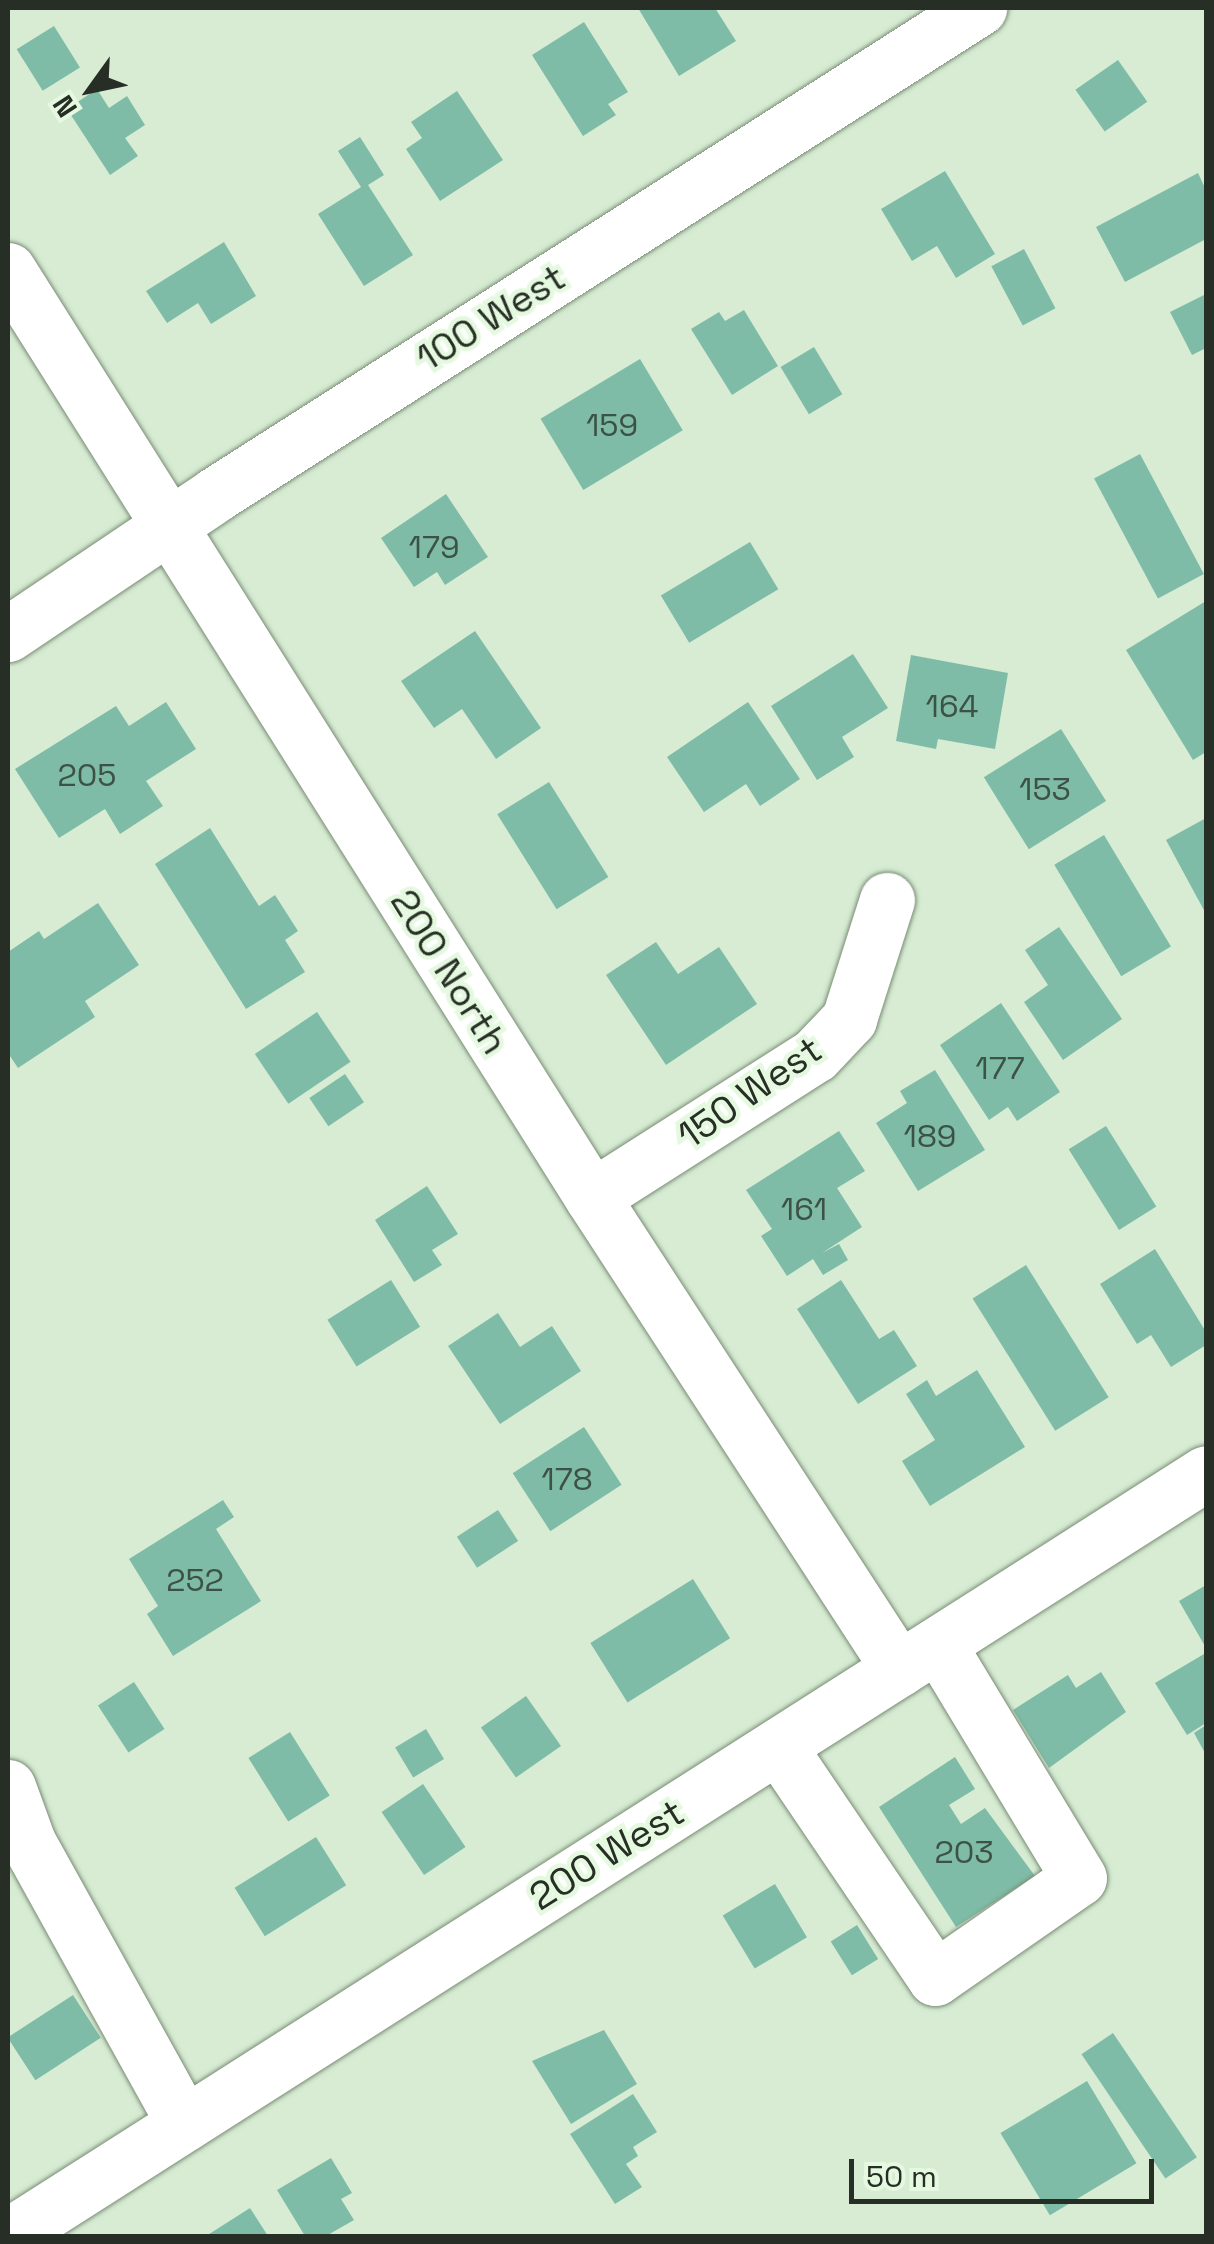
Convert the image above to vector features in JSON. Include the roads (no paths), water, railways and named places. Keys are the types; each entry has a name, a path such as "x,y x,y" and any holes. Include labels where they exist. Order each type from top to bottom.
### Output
{"street":[{"name":"100 West","path":"8,634 979,8"},
{"name":"200 North","path":"8,270 592,1197 1079,1878 935,1978 778,1746"},
{"name":"150 West","path":"592,1197 815,1055 848,1019 887,900"},
{"name":"200 West","path":"8,2236 1206,1473"},
{"path":"8,1786 28,1842 184,2124"}]}
